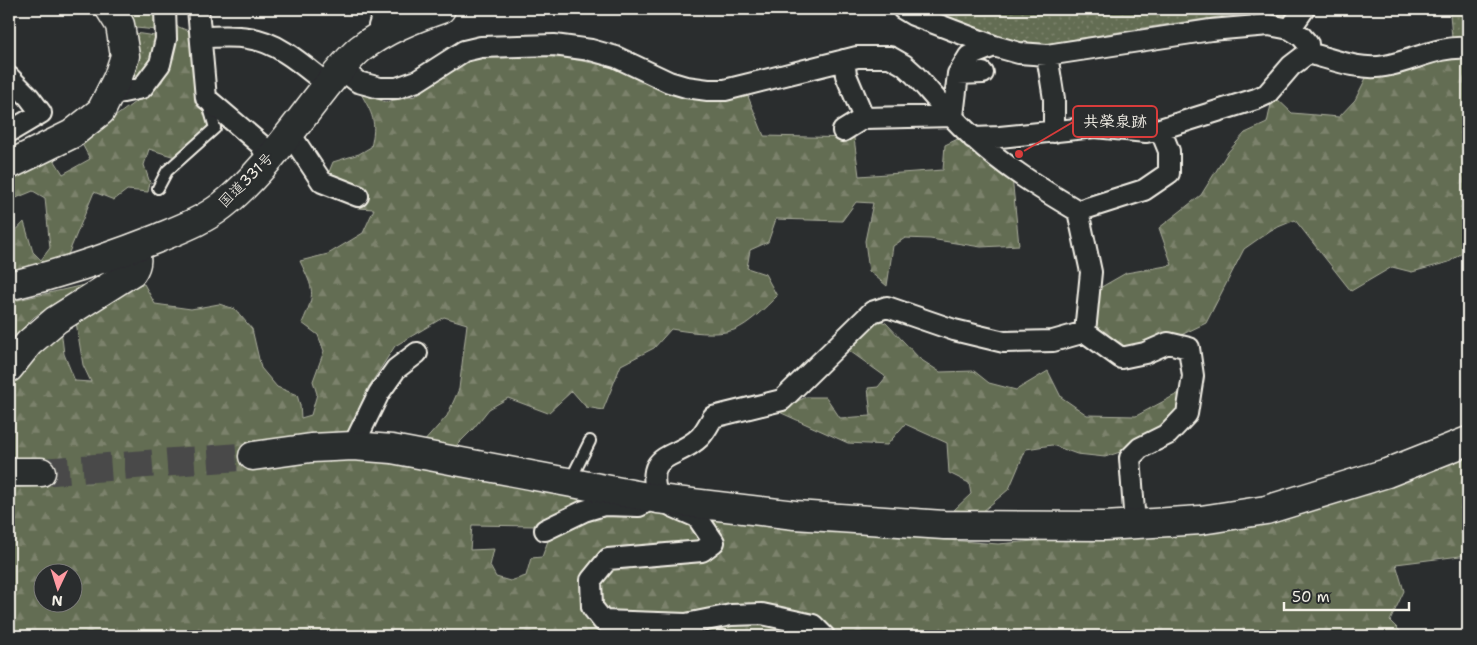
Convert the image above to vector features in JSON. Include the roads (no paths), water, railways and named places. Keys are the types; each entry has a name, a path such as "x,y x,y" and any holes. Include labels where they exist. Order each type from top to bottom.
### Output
{"main road":[{"path":"9,165 72,134 101,111 118,77 125,56 120,24 110,9"},
{"name":"国道331号","path":"9,286 60,273 134,248 203,219 224,205 269,159 289,132 358,50 378,36 399,25 441,9"},
{"path":"9,368 29,343 56,320 132,272 137,266 137,256 134,248"},
{"path":"253,456 311,448 353,446 392,449 658,499 795,515 944,525 1106,526 1201,520 1266,510 1387,473 1468,441"},
{"path":"9,472 41,472"}],"street":[{"path":"109,95 142,88 160,64 166,39 165,9"},
{"path":"198,9 206,98 260,144 269,159"},
{"path":"378,36 379,26 385,9"},
{"path":"903,9 994,46 1019,53 1046,55 1211,30 1269,25 1290,29 1301,36 1308,44 1308,53"},
{"path":"1290,29 1304,9"},
{"path":"201,37 248,38 271,45 335,77 380,88 397,88 417,81 464,50 481,47 554,45 592,50 616,57 669,82 708,90 725,90 857,57 890,57 904,65 914,74 973,138 1004,164 1078,211 1091,272 1085,332"},
{"path":"953,116 958,74 969,56 994,46"},
{"path":"1308,53 1368,68 1385,66 1455,47 1468,48"},
{"path":"973,138 1095,127 1146,132 1160,130 1267,94 1291,66 1308,53"},
{"path":"1046,55 1054,99 1054,132"},
{"path":"844,60 846,75 864,118"},
{"path":"958,74 983,73"},
{"path":"9,76 41,113 9,132"},
{"path":"843,131 864,118 953,116"},
{"path":"1078,211 1144,190 1169,172 1169,151 1160,130"},
{"path":"289,132 322,182 358,196"},
{"path":"658,499 654,485 655,470 666,456 688,446 701,436 713,417 782,400 872,312 887,307 954,330 1004,342 1053,341 1085,332"},
{"path":"1085,332 1121,358 1145,353 1168,343 1190,348 1193,376 1187,414 1168,434 1140,448 1130,458 1135,524"},
{"path":"353,446 379,393 396,369 417,353"},
{"path":"545,530 604,505 639,506 658,499 697,517 714,542 702,551 608,559 591,580 592,607 603,621 686,624 731,616 762,614 813,625 824,636"}],"lane":[{"path":"158,188 167,172 215,128 206,98"},
{"path":"570,482 590,441"}],"tunnel":[{"path":"41,472 253,456"}],"place":[{"name":"共榮泉跡","path":"1019,154"}]}
